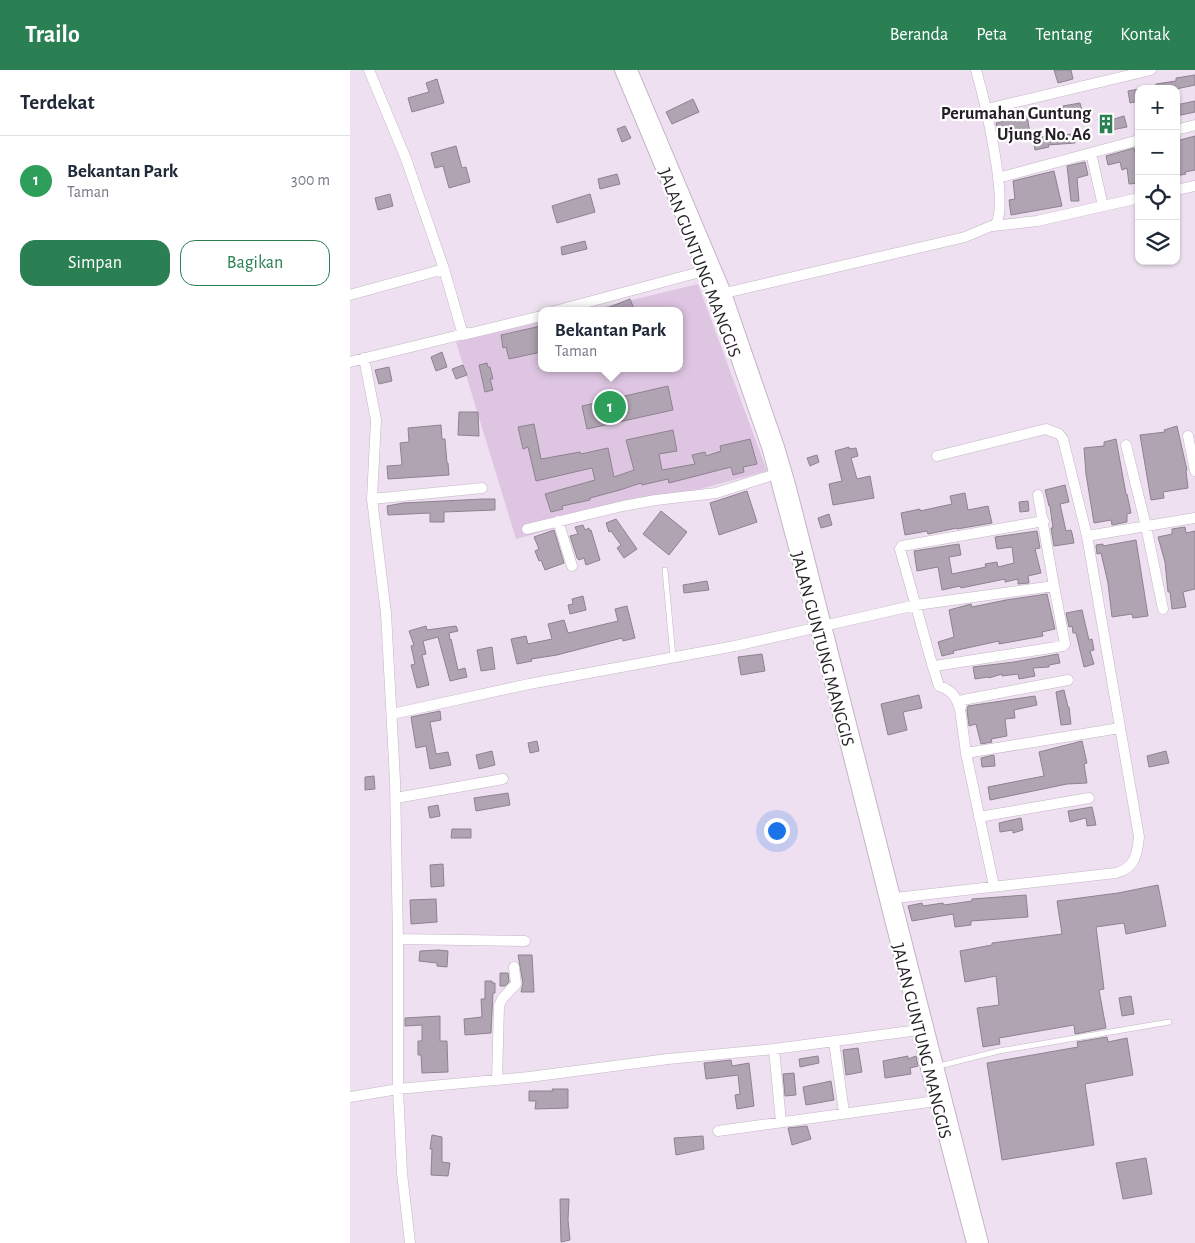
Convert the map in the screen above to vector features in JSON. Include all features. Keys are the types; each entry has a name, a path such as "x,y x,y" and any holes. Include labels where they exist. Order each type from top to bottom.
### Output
{"street":[{"path":"369,70 406,159 444,269 462,335"},
{"name":"JALAN GUNTUNG MANGGIS","path":"621,70 708,272 725,294 767,430 776,474 810,603 821,627 895,898 904,955 927,1068 973,1243"},
{"name":"JALAN GUNTUNG MANGGIS","path":"631,70 790,488 835,698 904,955 937,1066 982,1243"},
{"path":"976,70 987,109 998,178 1000,216 993,226"},
{"path":"987,109 1151,70"},
{"path":"1180,129 1195,125"},
{"path":"998,178 1135,141"},
{"path":"1091,153 1104,206"},
{"path":"1180,189 1195,186"},
{"path":"725,294 965,237 993,226 1037,221 1135,199"},
{"path":"350,295 444,269"},
{"path":"571,307 708,272"},
{"path":"576,307 708,272"},
{"path":"350,362 538,316"},
{"path":"364,358 376,420 372,499 386,613 392,714 396,798 398,1089 402,1173 410,1243"},
{"path":"895,898 1116,873 1126,870 1133,862 1138,851 1139,837 1086,536 1063,439 1060,434 1046,429 936,456"},
{"path":"1188,436 1195,471"},
{"path":"1126,445 1146,526 1163,609"},
{"path":"527,529 656,500 716,493 776,474"},
{"path":"372,499 482,488"},
{"path":"932,664 936,666 945,665 1063,646 1065,644 1038,495"},
{"path":"1086,536 1195,518"},
{"path":"558,521 572,566"},
{"path":"994,886 966,753 960,709 954,695 944,687 939,686 900,549 902,546 1044,521"},
{"path":"392,714 510,688 735,646 916,605 1054,586"},
{"path":"960,709 963,700 1068,680"},
{"path":"966,753 1120,728"},
{"path":"396,798 503,779"},
{"path":"979,817 1089,798"},
{"path":"398,939 525,940"},
{"path":"497,1080 499,1006 502,999 516,984 514,967"},
{"path":"350,1097 398,1089 497,1080 774,1049 919,1030"},
{"path":"834,1042 844,1112"},
{"path":"774,1049 781,1122"},
{"path":"718,1131 844,1112 936,1101"}],"lane":[{"path":"665,570 673,657"},
{"path":"937,1066 999,1052 1169,1022"}],"shaded area":[{"path":"698,284 767,471 516,539 456,342 538,323 538,372 683,372 683,307 603,307"}],"building":[{"path":"1054,70 1071,70 1073,79 1058,83"},
{"path":"1195,75 1195,85 1180,88 1180,85 1156,85 1176,81 1176,78"},
{"path":"437,79 444,103 412,112 408,98 429,92 426,83"},
{"path":"1135,90 1135,102 1130,103 1128,91"},
{"path":"693,99 699,112 672,124 666,112"},
{"path":"1195,101 1195,112 1180,115 1180,104"},
{"path":"1080,103 1083,115 1065,119 1063,106"},
{"path":"1027,116 1030,133 1018,137 1017,133 999,137 996,123"},
{"path":"1110,116 1111,120 1124,116 1127,127 1101,132 1098,119"},
{"path":"625,126 631,138 622,142 617,129"},
{"path":"1060,132 1061,135 1074,134 1075,143 1048,145 1049,147 1035,150 1033,139"},
{"path":"1195,136 1195,170 1180,175 1180,175 1180,140"},
{"path":"456,146 462,168 466,167 470,182 449,188 443,166 435,168 431,153"},
{"path":"1134,148 1135,183 1129,184 1127,168 1122,170 1120,162 1108,165 1106,156"},
{"path":"1085,162 1088,175 1077,178 1079,201 1071,201 1067,166"},
{"path":"1054,171 1062,206 1011,215 1009,200 1015,199 1013,181"},
{"path":"617,174 620,184 600,189 598,179"},
{"path":"390,194 393,206 378,210 375,198"},
{"path":"590,194 595,212 557,223 552,206"},
{"path":"585,241 587,249 562,255 561,247"},
{"path":"630,299 633,307 610,307"},
{"path":"538,327 538,353 509,359 506,347 503,348 501,335"},
{"path":"442,352 447,367 436,371 431,357"},
{"path":"487,363 493,379 490,379 493,390 485,392 479,365"},
{"path":"463,365 467,375 456,379 452,369"},
{"path":"389,367 392,381 379,384 375,370"},
{"path":"668,386 673,410 587,429 582,406"},
{"path":"459,412 478,412 479,436 458,435"},
{"path":"534,424 541,459 580,452 581,454 608,448 614,477 634,470 626,440 673,430 677,451 659,454 662,470 695,464 692,455 705,452 706,456 721,451 720,446 750,439 757,464 743,467 744,472 733,475 731,467 669,483 668,479 642,485 641,483 590,498 590,500 562,506 563,509 551,512 545,494 595,480 592,468 536,481 528,447 523,449 518,427"},
{"path":"441,425 442,439 445,439 449,475 388,479 387,466 402,465 400,443 409,442 408,428"},
{"path":"1177,426 1187,470 1188,488 1163,492 1164,498 1151,500 1140,435 1165,432 1164,430"},
{"path":"1116,439 1131,513 1127,514 1127,522 1112,525 1111,520 1094,523 1084,448 1104,446 1104,442"},
{"path":"849,447 849,449 856,448 858,456 851,458 857,479 870,476 874,498 833,505 829,484 842,481 835,451"},
{"path":"817,455 819,462 810,466 807,458"},
{"path":"1065,485 1069,502 1060,504 1066,531 1071,530 1074,543 1054,546 1050,506 1045,490"},
{"path":"747,491 757,522 719,535 710,503"},
{"path":"965,493 968,510 988,506 992,523 928,534 927,531 905,535 901,513 952,504 950,496"},
{"path":"495,499 495,510 444,512 444,522 430,522 430,513 388,515 387,506 403,503"},
{"path":"1028,501 1029,511 1020,512 1019,502"},
{"path":"661,511 687,532 669,555 643,534"},
{"path":"829,514 832,525 821,528 818,518"},
{"path":"616,519 637,549 624,558 617,548 621,545 611,531 609,532 606,523"},
{"path":"583,525 585,530 589,528 591,530 600,560 586,565 584,558 579,560 577,558 570,536 578,534 575,527"},
{"path":"1185,527 1186,533 1195,531 1195,589 1183,592 1186,607 1172,609 1165,562 1158,537 1172,534 1172,529"},
{"path":"554,530 564,563 545,570 535,551 539,549 534,537"},
{"path":"1037,531 1040,548 1035,549 1041,573 1028,576 1029,583 1018,584 1018,579 1005,582 1005,579 942,590 938,567 917,571 914,551 959,544 961,555 949,557 952,574 986,567 985,564 997,562 998,567 1014,563 1012,547 997,549 995,537"},
{"path":"1136,540 1148,616 1133,618 1132,614 1112,617 1108,583 1101,553 1097,554 1096,545 1103,544 1103,546"},
{"path":"707,581 709,590 684,593 683,585"},
{"path":"1047,594 1055,629 1042,632 1043,636 999,644 999,641 953,651 954,653 942,656 938,642 954,637 949,610 971,604 972,607"},
{"path":"583,596 586,610 570,614 568,605 573,604 572,599"},
{"path":"627,606 635,638 623,641 622,638 517,664 511,639 526,636 528,644 552,639 548,624 564,620 568,633 618,621 615,609"},
{"path":"1082,610 1089,640 1092,639 1094,650 1090,651 1094,664 1084,667 1076,633 1073,633 1072,626 1069,627 1066,613"},
{"path":"426,626 427,630 456,626 458,631 449,633 450,640 458,670 465,668 467,677 450,681 438,637 423,641 426,654 422,655 429,685 417,688 411,665 415,664 411,646 414,645 409,631"},
{"path":"492,647 495,669 481,671 477,650"},
{"path":"762,654 765,671 741,675 738,657"},
{"path":"1058,654 1060,663 1049,665 1049,667 1033,668 1035,676 1019,679 1018,674 1002,676 1002,674 989,678 975,679 973,667"},
{"path":"1064,690 1071,724 1061,725 1056,692"},
{"path":"919,695 922,708 903,712 907,730 888,735 881,704"},
{"path":"1035,696 1037,705 1014,710 1015,718 1005,719 1007,736 991,739 992,742 981,744 976,724 969,726 968,706"},
{"path":"440,711 441,720 430,722 436,754 448,752 451,765 430,769 426,746 416,748 411,717"},
{"path":"537,741 539,751 530,753 528,743"},
{"path":"1082,741 1087,763 1084,764 1087,783 1067,784 990,800 988,787 1044,776 1039,752"},
{"path":"492,751 495,765 479,769 476,755"},
{"path":"1166,751 1169,763 1149,767 1147,756"},
{"path":"994,755 995,766 982,767 981,758"},
{"path":"374,776 375,789 365,790 365,777"},
{"path":"508,793 510,805 476,811 474,798"},
{"path":"438,805 440,816 430,818 428,807"},
{"path":"1092,807 1096,825 1087,826 1086,818 1070,822 1068,811"},
{"path":"1021,818 1023,830 1013,833 1013,830 1000,832 999,823"},
{"path":"452,829 471,829 471,838 451,838"},
{"path":"443,864 444,886 431,887 430,865"},
{"path":"1158,885 1166,926 1126,934 1124,923 1096,927 1104,989 1099,990 1106,1028 1075,1034 1074,1025 999,1038 1000,1044 983,1047 977,1008 999,1005 996,976 965,982 960,951 992,945 992,943 1062,934 1057,901 1118,893"},
{"path":"1026,895 1028,917 971,921 971,925 955,927 953,914 912,921 908,906 922,903 923,906 943,903 944,905 972,901 972,899"},
{"path":"436,899 437,922 411,924 410,900"},
{"path":"420,951 448,951 447,967 437,966 437,963 419,961"},
{"path":"518,955 532,955 534,992 521,992 523,983"},
{"path":"500,973 508,973 509,982 505,986 500,986"},
{"path":"485,981 495,983 491,1033 465,1035 464,1019 482,1017 481,999 485,999"},
{"path":"1131,996 1134,1014 1122,1016 1119,998"},
{"path":"440,1016 440,1041 447,1041 448,1072 422,1073 421,1055 418,1055 418,1041 422,1041 422,1025 405,1026 405,1018"},
{"path":"1107,1037 1108,1042 1127,1038 1133,1075 1085,1084 1094,1145 1002,1160 987,1063 1078,1047 1077,1042"},
{"path":"858,1048 862,1072 846,1075 843,1050"},
{"path":"818,1056 819,1063 800,1067 799,1059"},
{"path":"908,1056 908,1059 916,1056 918,1066 910,1068 911,1074 885,1078 883,1061"},
{"path":"731,1060 732,1066 749,1063 754,1106 737,1109 735,1095 740,1094 738,1075 706,1079 704,1063"},
{"path":"794,1073 796,1095 785,1096 783,1074"},
{"path":"831,1081 834,1100 806,1105 803,1087"},
{"path":"552,1089 568,1089 568,1108 535,1109 536,1101 529,1101 529,1091 553,1091"},
{"path":"807,1126 811,1139 792,1145 788,1128"},
{"path":"432,1135 442,1137 442,1162 450,1163 448,1176 431,1175 432,1149 430,1149"},
{"path":"703,1136 704,1149 676,1155 674,1138"},
{"path":"1146,1158 1152,1194 1123,1199 1116,1163"},
{"path":"560,1199 569,1199 568,1220 570,1240 561,1242"}],"place":[{"name":"Perumahan Guntung Ujung No. A6","path":"1106,124"},
{"name":"Bekantan Park","path":"610,407"}]}
